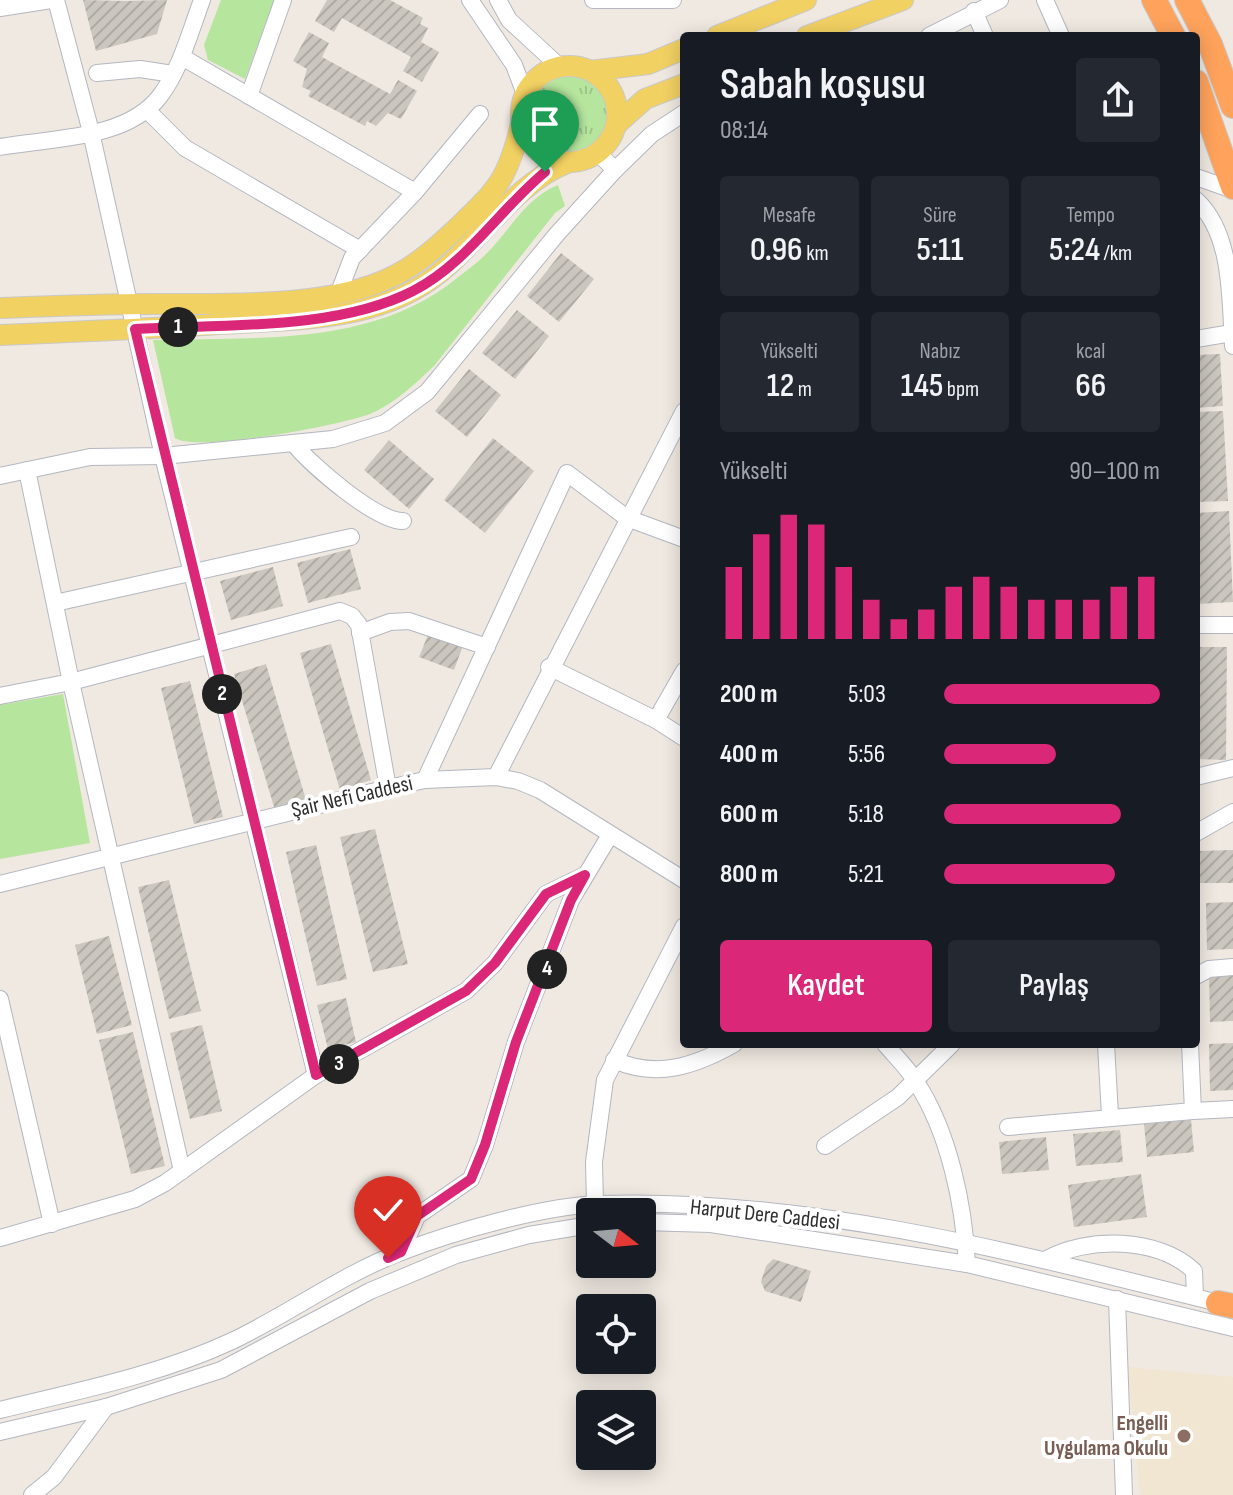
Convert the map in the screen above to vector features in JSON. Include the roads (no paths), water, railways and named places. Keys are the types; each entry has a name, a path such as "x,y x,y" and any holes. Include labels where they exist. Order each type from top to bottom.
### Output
{"highway":[{"path":"1154,0 1171,32"},
{"path":"1187,0 1210,44 1233,106"},
{"path":"1200,93 1233,188"}],"main road":[{"path":"727,32 806,0"},
{"path":"818,32 903,0"},
{"path":"0,308 241,303 365,287 401,273 431,253 487,199 511,167 525,94 545,72 560,67 590,71 648,64 680,51"},
{"path":"590,71 612,93 616,125"},
{"path":"0,335 301,319 358,311 414,291 459,258 528,185 545,172 567,163 583,161 598,153 609,141 616,125 645,99 680,86"},
{"path":"521,124 536,151 550,159 567,163"}],"street":[{"path":"0,8 54,0 91,132 163,456 316,1075"},
{"path":"0,147 91,132 133,119 147,110 182,57 202,0"},
{"path":"249,96 283,0"},
{"path":"470,0 514,65 525,94"},
{"path":"498,0 517,29 560,67"},
{"path":"593,0 673,0"},
{"path":"936,32 1000,0"},
{"path":"1045,0 1059,32"},
{"path":"974,11 983,32"},
{"path":"182,57 415,192"},
{"path":"97,73 140,69 173,74"},
{"path":"147,110 185,148 360,250"},
{"path":"339,292 346,266 415,192 480,114"},
{"path":"0,476 90,457 163,456 295,445 360,433 385,423 427,392 557,234 615,170 652,134 680,116"},
{"path":"598,153 615,170"},
{"path":"1200,178 1233,188"},
{"path":"1200,205 1212,219 1222,243 1233,346"},
{"path":"1200,338 1232,333"},
{"path":"496,777 549,667 680,419"},
{"path":"295,445 308,459 378,513 403,521"},
{"path":"27,470 71,682 182,1171"},
{"path":"425,780 567,473 627,518 680,538"},
{"path":"55,603 193,575 351,537"},
{"path":"0,696 71,682 340,611 356,620 360,633 388,788"},
{"path":"360,633 390,622 409,621 487,647"},
{"path":"1200,624 1233,625"},
{"path":"549,667 656,720 680,735"},
{"path":"656,720 680,678"},
{"path":"1200,776 1233,768"},
{"name":"Şair Nefi Caddesi","path":"0,884 425,780 496,777 531,785 680,878"},
{"path":"1200,827 1233,812"},
{"path":"401,1252 417,1216 471,1179 485,1145 516,1042 571,900 610,835"},
{"path":"0,1238 135,1199 182,1171 316,1075 466,991 495,963 546,894 585,875"},
{"path":"595,1198 594,1162 600,1099 614,1060 680,934"},
{"path":"1200,974 1209,969 1233,967"},
{"path":"0,999 52,1224"},
{"path":"614,1060 639,1068 680,1068 725,1048"},
{"path":"888,1048 915,1079 942,1135 966,1240 967,1264"},
{"path":"825,1146 898,1097 948,1048"},
{"path":"1106,1048 1110,1116"},
{"path":"1190,1048 1193,1111"},
{"path":"1008,1127 1110,1116 1233,1109"},
{"name":"Harput Dere Caddesi","path":"656,1204 718,1205 966,1240 1220,1302"},
{"name":"Harput Dere Caddesi","path":"0,1410 169,1365 229,1342 401,1252 545,1212 576,1207"},
{"name":"Harput Dere Caddesi","path":"656,1222 711,1224 967,1264 1233,1328"},
{"path":"0,1432 106,1407 221,1370 370,1291 456,1255 529,1235 576,1227"},
{"path":"1045,1260 1081,1245 1143,1247 1178,1256 1220,1302"},
{"path":"1117,1299 1124,1495"},
{"path":"32,1495 54,1477 106,1407"}],"place":[{"name":"Engelli Uygulama Okulu","path":"1184,1436"}]}
